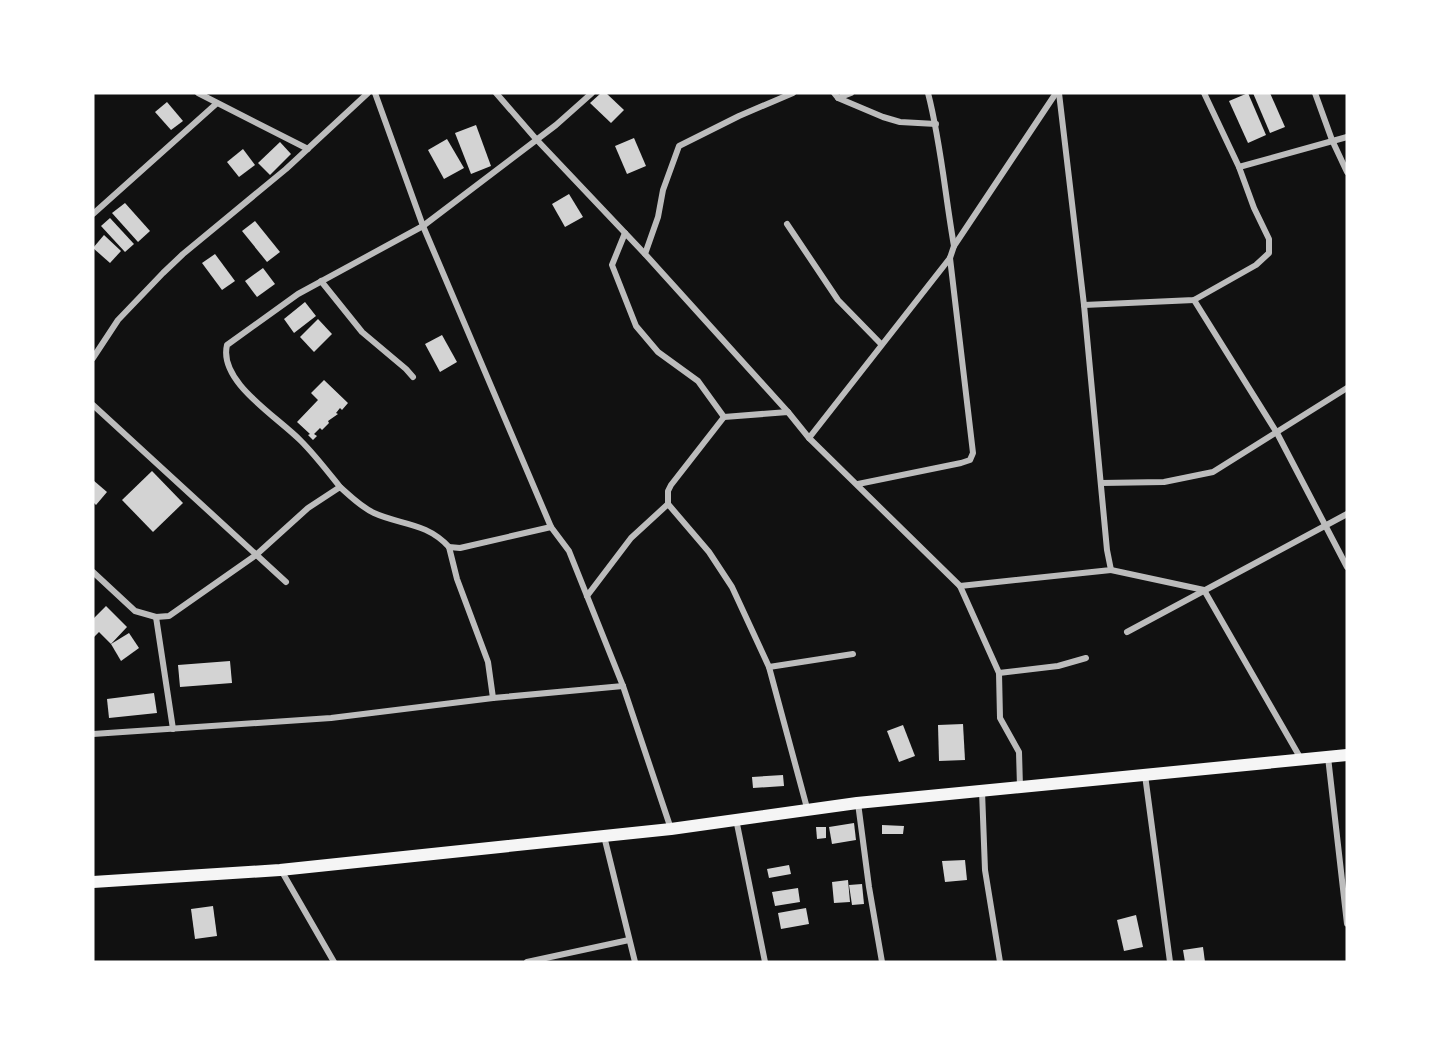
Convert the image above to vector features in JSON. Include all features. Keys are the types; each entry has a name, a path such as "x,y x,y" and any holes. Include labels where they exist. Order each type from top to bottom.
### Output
{"main road":[{"path":"93,882 280,870 671,829 807,808 1347,755"}],"street":[{"path":"198,93 308,148"},
{"path":"93,358 118,320 163,273 368,93"},
{"path":"375,93 423,226 551,528 569,551 623,686 671,829"},
{"path":"496,93 536,139 645,254 809,438 960,586 999,673 1000,718 1019,752 1020,788"},
{"path":"493,698 488,662 457,579 449,547 442,539 412,523 373,513 340,487 302,442 248,395 233,375 225,355 227,345 298,294 423,226 592,93"},
{"path":"645,254 658,217 663,190 679,146 739,116 793,93"},
{"path":"836,96 851,93"},
{"path":"928,93 936,124 944,194 954,246"},
{"path":"809,438 950,258 954,246 1058,93"},
{"path":"1058,93 1084,305 1107,550 1111,570"},
{"path":"1084,305 1194,300 1256,265 1269,254 1269,239 1254,208 1239,167 1204,93"},
{"path":"1315,93 1332,140 1347,172"},
{"path":"836,96 874,114 900,122 936,124"},
{"path":"93,214 216,104"},
{"path":"1239,167 1347,137"},
{"path":"787,224 838,300 881,344"},
{"path":"625,233 612,265 636,326 658,352 698,381 723,417"},
{"path":"858,484 961,463 970,460 973,453 950,258"},
{"path":"321,281 362,333 413,377"},
{"path":"1194,300 1277,433 1347,567"},
{"path":"1101,483 1164,482 1214,472 1347,388"},
{"path":"93,405 286,582"},
{"path":"788,412 723,417 671,485 668,491 668,504 709,552 732,587 769,667 807,808"},
{"path":"93,572 135,610 156,617 169,616 256,555 308,508 340,487"},
{"path":"587,596 631,538 668,504"},
{"path":"1127,632 1347,514"},
{"path":"449,547 460,548 551,528"},
{"path":"960,586 1111,570 1204,590 1301,760"},
{"path":"156,617 173,729"},
{"path":"769,667 853,654"},
{"path":"999,673 1058,666 1086,658"},
{"path":"93,734 331,718 493,698 623,686"},
{"path":"1328,757 1347,924"},
{"path":"1145,775 1170,962"},
{"path":"982,791 985,870 1000,962"},
{"path":"858,803 882,962"},
{"path":"736,818 765,962"},
{"path":"604,836 634,962"},
{"path":"280,870 334,962"},
{"path":"527,962 629,940"}],"building":[{"path":"601,93 606,93 624,110 611,123 590,103"},
{"path":"1248,93 1266,135 1248,143 1229,101"},
{"path":"1253,93 1270,93 1285,127 1270,133"},
{"path":"167,102 183,121 171,130 155,112"},
{"path":"476,125 491,166 471,174 455,133"},
{"path":"634,138 646,166 627,174 615,146"},
{"path":"447,139 464,168 444,179 428,150"},
{"path":"280,142 291,154 270,175 258,163"},
{"path":"243,149 255,165 239,177 227,162"},
{"path":"569,194 583,217 565,227 552,204"},
{"path":"125,203 150,231 138,242 112,213"},
{"path":"110,218 134,244 125,252 101,226"},
{"path":"255,221 280,252 267,262 242,231"},
{"path":"104,235 121,251 110,263 93,248"},
{"path":"215,254 235,281 222,290 202,263"},
{"path":"263,268 275,284 257,297 245,281"},
{"path":"305,302 316,316 294,333 284,319"},
{"path":"318,319 332,334 314,352 300,337"},
{"path":"442,335 457,362 440,372 425,344"},
{"path":"324,380 348,403 342,410 340,408 336,413 338,414 328,421 329,423 322,430 320,428 314,434 317,436 313,440 297,422 318,400 311,393"},
{"path":"152,471 183,503 153,532 122,500"},
{"path":"93,480 107,492 96,505 93,502"},
{"path":"106,606 127,627 111,644 99,632 93,638 93,619"},
{"path":"129,633 139,648 121,661 111,644"},
{"path":"230,661 232,683 180,687 178,665"},
{"path":"154,693 157,713 109,718 107,699"},
{"path":"963,724 965,760 939,761 938,725"},
{"path":"903,725 915,756 899,762 887,731"},
{"path":"783,775 784,786 753,788 752,777"},
{"path":"854,823 856,840 832,844 829,827"},
{"path":"882,825 904,826 903,834 882,834"},
{"path":"816,827 826,827 826,838 817,839"},
{"path":"965,860 967,880 945,882 942,861"},
{"path":"789,865 791,874 769,878 767,869"},
{"path":"848,880 850,902 834,903 832,882"},
{"path":"862,884 864,904 852,905 849,885"},
{"path":"798,888 800,902 775,906 772,892"},
{"path":"213,906 217,936 195,939 191,909"},
{"path":"806,908 809,924 781,929 778,913"},
{"path":"1136,915 1143,947 1124,951 1117,920"},
{"path":"1203,947 1205,962 1185,962 1183,950"}]}
